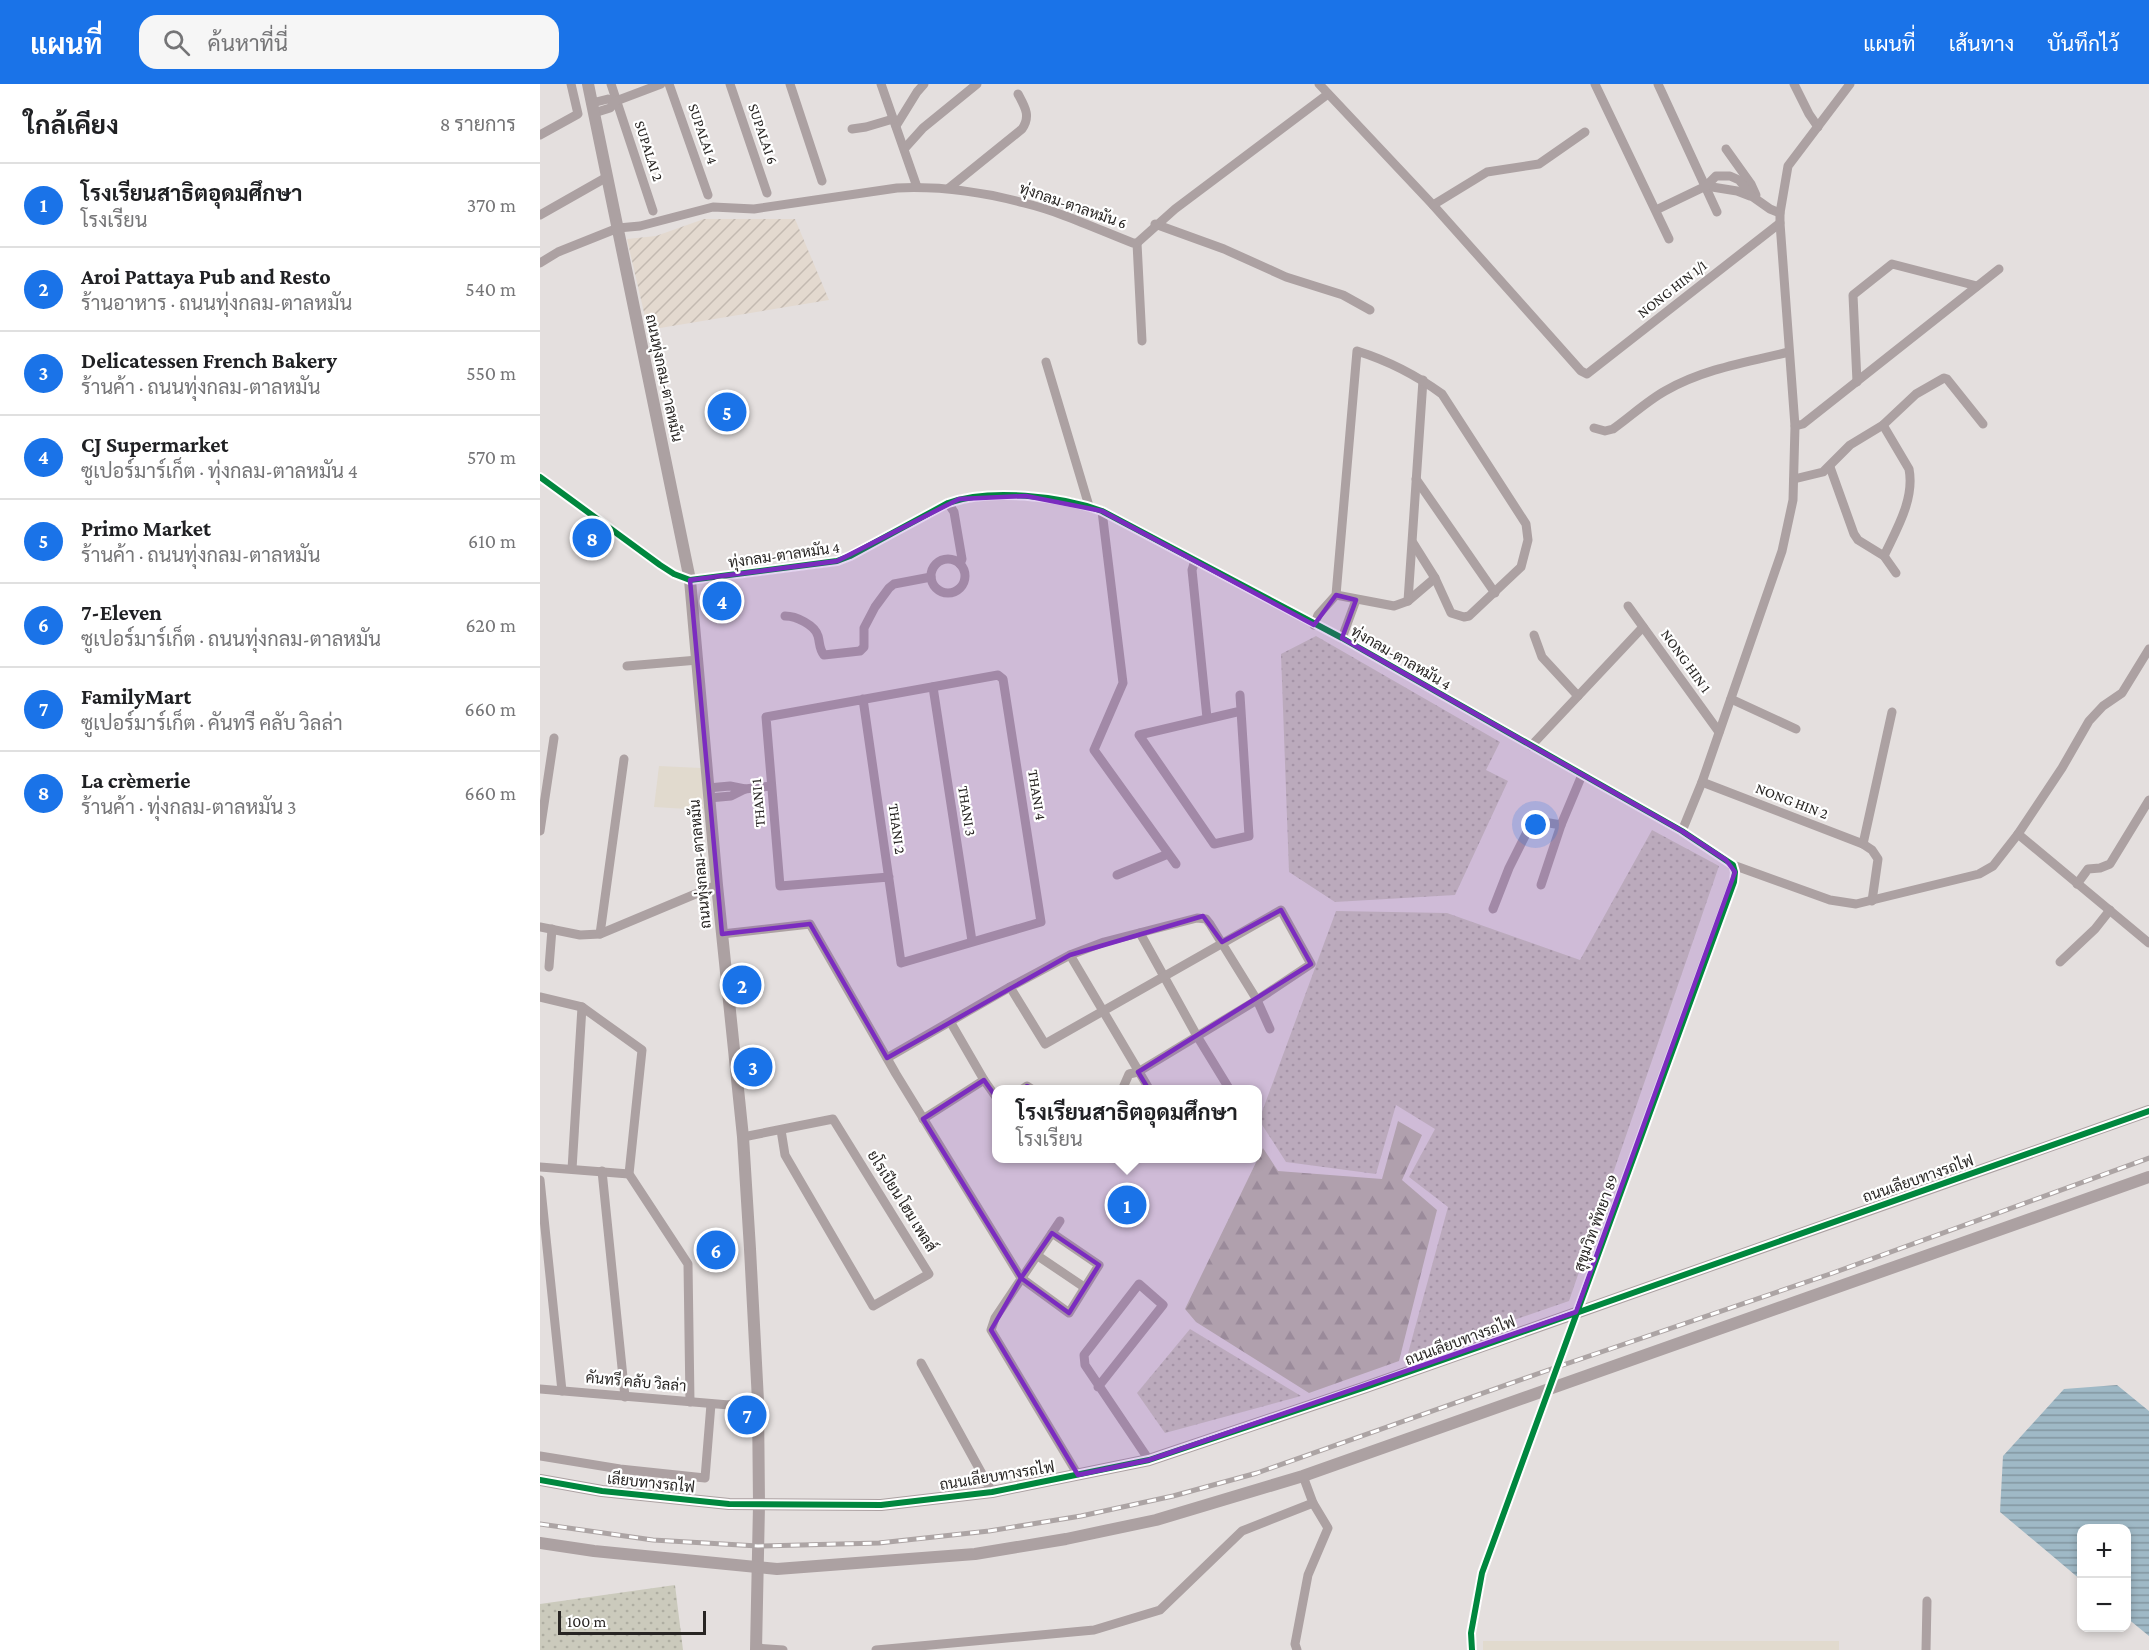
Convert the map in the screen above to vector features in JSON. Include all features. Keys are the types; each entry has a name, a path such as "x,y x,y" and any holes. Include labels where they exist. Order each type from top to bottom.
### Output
{"street":[{"path":"540,135 578,114 571,84"},
{"name":"ถนนทุ่งกลม-ตาลหมัน","path":"588,84 690,580 717,885 743,1137 758,1406 759,1505 756,1649"},
{"name":"SUPALAI 2","path":"611,84 653,211"},
{"path":"593,108 608,99 616,101 662,84"},
{"name":"SUPALAI 4","path":"669,84 708,195"},
{"name":"SUPALAI 6","path":"730,84 767,193"},
{"path":"790,84 822,181"},
{"path":"881,84 917,187"},
{"path":"852,129 895,122 924,84"},
{"path":"905,148 923,128 977,84"},
{"path":"1319,84 1433,205 1487,172 1539,164 1585,132"},
{"path":"1595,84 1669,239"},
{"path":"1658,84 1717,212"},
{"path":"1794,84 1818,127"},
{"path":"1850,84 1788,166 1780,218 1795,426 1793,500 1782,551 1683,831 1733,865 1830,900 1856,904 1979,874 1994,866 2062,768 2089,721 2103,706 2122,693 2149,649"},
{"path":"949,188 1022,129 1026,123 1027,109 1018,94"},
{"name":"ทุ่งกลม-ตาลหมัน 6","path":"540,262 558,252 618,228 639,226 713,207 754,210 897,188 917,187 949,188 1025,203 1137,243 1155,224 1328,94"},
{"path":"1726,149 1751,184 1756,200"},
{"path":"540,216 607,177"},
{"path":"1656,210 1706,186 1737,191 1756,200 1780,218"},
{"name":"NONG HIN 1/1","path":"1433,205 1581,371 1587,374 1780,218"},
{"path":"1155,224 1224,249 1287,277 1343,296 1370,310"},
{"path":"1137,243 1142,341"},
{"path":"1857,382 1853,295 1892,264 1977,286"},
{"path":"1795,426 1803,424 1999,269"},
{"path":"1314,625 1318,615 1336,596 1357,351 1389,361 1443,394 1526,524 1528,540 1521,567 1469,616 1464,617 1451,613 1436,578 1413,543"},
{"path":"1594,428 1605,431 1613,429 1663,392 1694,377 1726,366 1789,352"},
{"path":"1046,362 1089,506"},
{"path":"1794,480 1823,472 1851,446 1883,425 1916,394 1946,378 1983,424"},
{"path":"1408,601 1423,380"},
{"path":"1883,425 1911,477 1908,499 1884,556"},
{"path":"1830,467 1854,534 1858,540 1884,556 1896,573"},
{"path":"540,477 660,566 690,580"},
{"path":"1416,479 1494,592"},
{"name":"ทุ่งกลม-ตาลหมัน 4","path":"690,580 837,561 959,499 981,496 1026,496 1089,506 1342,638 1683,831"},
{"path":"948,504 954,512 962,559 960,564"},
{"path":"1102,511 1123,683 1094,750 1176,864"},
{"path":"940,560 954,560 960,564 965,575 964,582 955,591 943,592 937,589 931,577 935,565 940,560"},
{"path":"1196,561 1192,570 1207,718"},
{"path":"785,616 793,616 818,633 820,652 824,655 860,651 864,647 864,628 875,607 889,588 894,584 931,577"},
{"path":"1336,596 1394,606 1408,601 1436,578"},
{"path":"1342,638 1356,600"},
{"name":"NONG HIN 1","path":"1628,606 1719,732"},
{"path":"1531,746 1643,627"},
{"path":"1534,635 1542,657 1578,696"},
{"path":"627,666 698,660"},
{"name":"THANI 4","path":"933,687 998,675 1004,679 1041,922 972,941"},
{"path":"863,699 933,687"},
{"name":"THANI 3","path":"933,687 972,941"},
{"path":"1240,695 1250,836 1214,844 1139,735 1241,711"},
{"name":"THANI 1","path":"863,699 766,717 780,886 889,877"},
{"name":"THANI 2","path":"863,699 901,963 972,941"},
{"path":"1731,699 1796,729"},
{"path":"1863,844 1892,712"},
{"path":"540,831 554,738"},
{"path":"600,934 624,759"},
{"path":"1541,885 1561,825 1582,775"},
{"name":"NONG HIN 2","path":"1702,782 1872,849 1878,859 1872,901"},
{"path":"709,793 730,786 745,789 771,786"},
{"path":"2077,884 2088,869 2110,864 2149,800"},
{"path":"1121,807 1132,803"},
{"path":"1493,909 1509,868 1531,824 1538,821 1561,825"},
{"path":"2018,834 2149,943"},
{"path":"1117,875 1168,854"},
{"name":"สุขุมวิท พัทยา 89","path":"1472,1650 1471,1633 1482,1573 1734,882 1733,865"},
{"path":"540,927 580,935 600,934 717,885"},
{"path":"1010,987 1045,1044 1281,910 1311,964 1257,1000 1138,1072 1129,1074 1124,1085"},
{"path":"2060,962 2094,929 2109,910"},
{"path":"887,1058 1070,955 1104,942 1202,918 1210,924 1222,942 1257,1000 1270,1029"},
{"path":"722,934 810,924 887,1058 1021,1278 1068,1313 1099,1264 1052,1233"},
{"path":"549,967 552,929"},
{"path":"1140,933 1197,1036 1228,1085"},
{"path":"1070,955 1146,1085"},
{"path":"540,997 582,1007 642,1050 629,1173 688,1264 690,1402"},
{"path":"572,1169 582,1007"},
{"path":"951,1023 992,1091"},
{"path":"924,1119 984,1080"},
{"name":"ถนนเลียบทางรถไฟ","path":"759,1505 881,1505 992,1492 1149,1460 1366,1387 2149,1111"},
{"name":"ยโรเปียน โฮม เพลส์","path":"743,1137 833,1119 929,1274 873,1306 784,1155 781,1130"},
{"path":"540,1167 629,1173"},
{"path":"602,1172 625,1397"},
{"path":"540,1543 594,1551 777,1569 975,1554 1055,1541 1156,1520 1303,1476 2149,1177"},
{"path":"540,1180 562,1391"},
{"path":"1060,1221 995,1318 991,1330 1078,1475"},
{"path":"1038,1256 1084,1287"},
{"path":"1098,1387 1163,1305 1139,1284 1084,1355 1083,1362 1098,1387 1149,1460"},
{"path":"921,1363 992,1492"},
{"name":"คันทรี คลับ วิลล่า","path":"540,1389 729,1405 740,1400 758,1406"},
{"path":"540,1456 705,1478 711,1404"},
{"path":"1297,1650 1295,1644 1308,1575 1328,1528 1313,1503 1303,1476"},
{"name":"เลียบทางรถไฟ","path":"540,1480 602,1491 759,1505"},
{"path":"876,1650 969,1646 1094,1630 1161,1610 1242,1531 1313,1503"},
{"path":"1926,1650 1927,1601"},
{"path":"756,1649 783,1650"}],"highlighted area":[{"path":"1026,496 1102,511 1314,625 1336,595 1356,600 1342,638 1682,831 1726,860 1735,872 1576,1312 1149,1460 1078,1475 991,1330 1021,1278 923,1119 984,1080 1003,1107 1027,1086 1106,1127 1122,1094 1157,1103 1138,1072 1311,964 1281,910 1222,942 1203,916 1070,955 887,1058 810,924 722,934 690,580 837,561 959,499","holes":["1052,1233 1099,1265 1069,1313 1021,1278"]}],"shaded area":[{"path":"704,219 795,219 829,300 648,330 627,239 656,236"},
{"path":"1316,636 1500,742 1486,770 1508,781 1455,895 1335,902 1289,872 1281,654"},
{"path":"659,766 701,768 704,810 654,807"},
{"path":"1652,830 1719,866 1569,1301 1407,1357 1448,1207 1409,1177 1435,1129 1396,1105 1376,1174 1286,1162 1262,1125 1262,1112 1336,911 1447,913 1580,960"},
{"path":"1190,1329 1301,1396 1165,1433 1137,1393"},
{"path":"675,1585 683,1650 540,1650 540,1604"},
{"path":"1483,1641 1839,1641 1839,1650 1483,1650"}],"green space":[{"path":"1398,1121 1422,1135 1402,1180 1437,1210 1399,1361 1309,1393 1196,1322 1185,1309 1256,1163 1262,1163 1263,1148 1278,1171 1382,1179"}],"water":[{"path":"2117,1385 2149,1411 2149,1636 2131,1621 2131,1524 2077,1524 2077,1577 2000,1512 2003,1456 2064,1389"}],"railway":[{"path":"540,1524 653,1540 758,1546 879,1543 989,1531 1081,1516 1173,1496 1257,1473 1830,1274 2149,1158"}],"cycle path":[{"path":"540,477 660,565 690,580 837,561 948,503 965,498 1025,496 1067,501 1102,511 1342,638 1682,831 1733,865 1734,882 1482,1573 1471,1633 1472,1650"},
{"path":"540,1480 602,1491 729,1504 881,1505 992,1492 1149,1460 1366,1387 2149,1111"}],"place":[{"name":"Primo Market","path":"727,412"},
{"name":"La crèmerie","path":"592,538"},
{"name":"CJ Supermarket","path":"722,601"},
{"name":"Aroi Pattaya Pub and Resto","path":"742,985"},
{"name":"Delicatessen French Bakery","path":"753,1067"},
{"name":"โรงเรียนสาธิตอุดมศึกษา","path":"1127,1205"},
{"name":"7-Eleven","path":"716,1250"},
{"name":"FamilyMart","path":"747,1415"}]}
